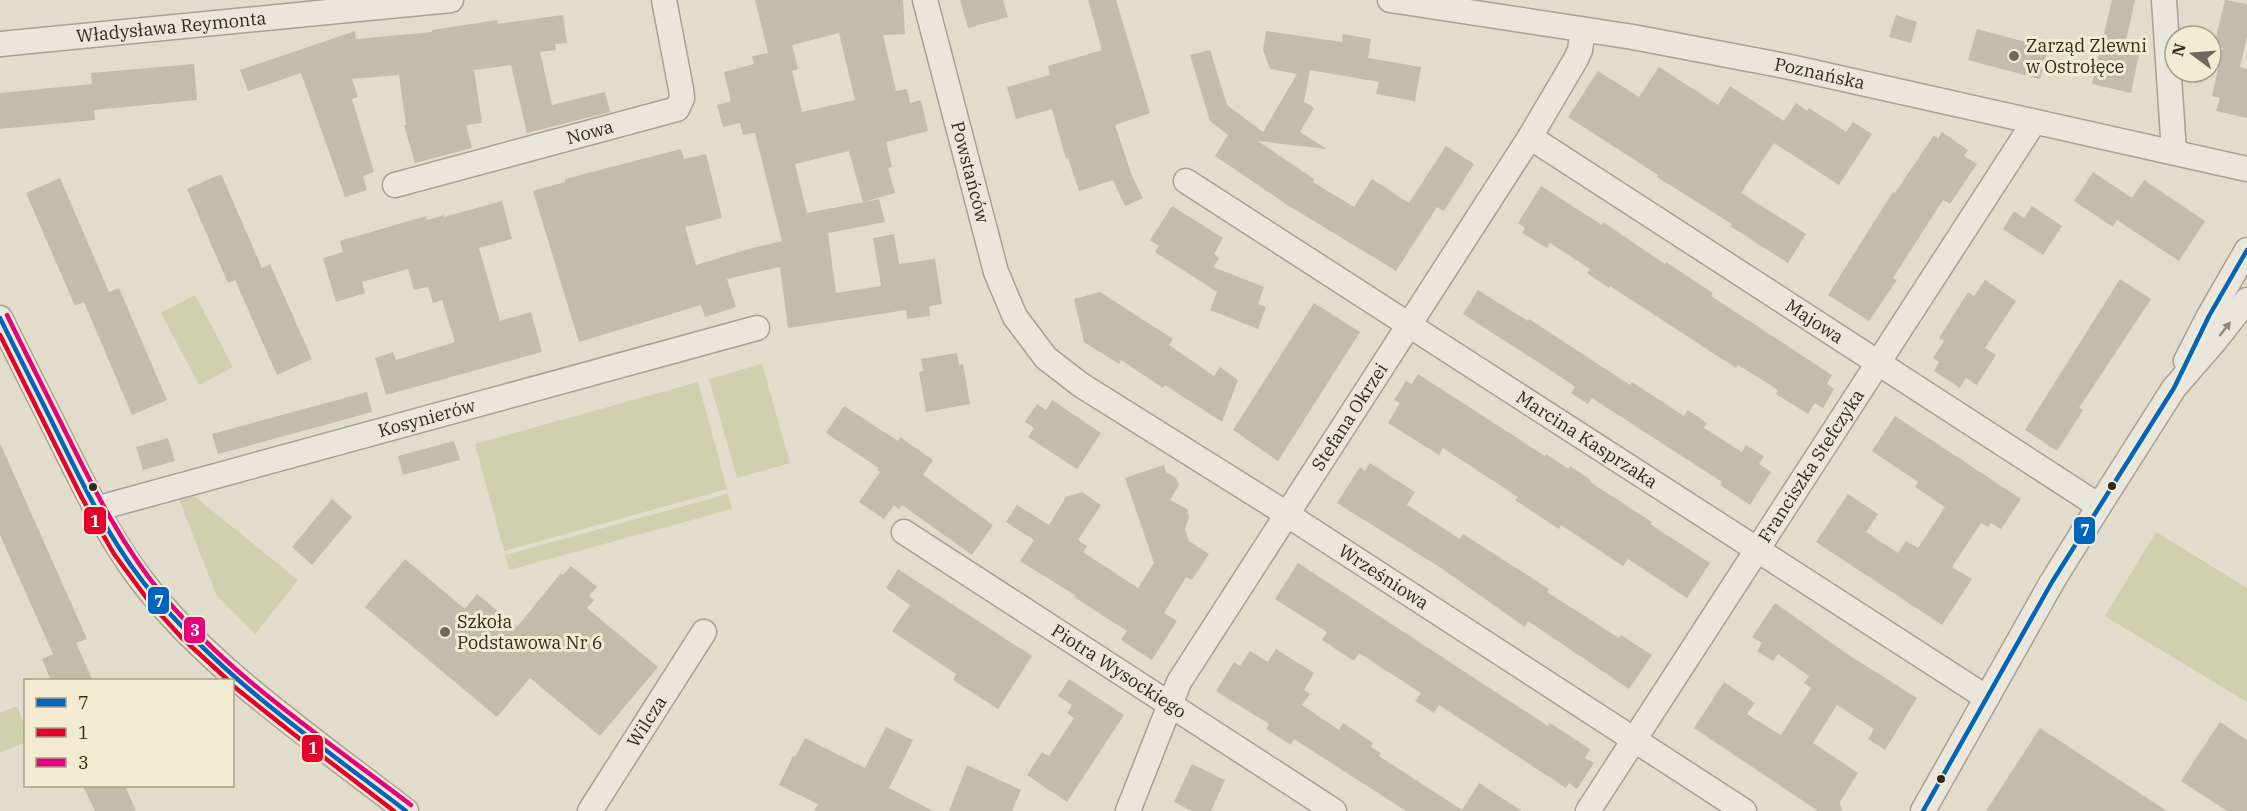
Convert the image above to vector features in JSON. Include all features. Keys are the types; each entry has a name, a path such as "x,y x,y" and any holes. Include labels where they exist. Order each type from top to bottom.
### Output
{"street":[{"name":"Władysława Reymonta","path":"0,44 450,0"},
{"name":"Nowa","path":"395,185 677,109 682,98 681,89 664,0"},
{"name":"Powstańców","path":"925,0 996,272 1015,318 1030,338"},
{"name":"Poznańska","path":"1390,0 1583,30 1790,67 2247,169"},
{"path":"2164,0 2174,152"},
{"name":"Stefana Okrzei","path":"1128,811 1179,682 1530,137 1576,59 1583,30"},
{"name":"Franciszka Stefczyka","path":"1588,811 2034,122"},
{"name":"Majowa","path":"1530,137 1879,361 2099,506"},
{"name":"Marcina Kasprzaka","path":"1186,181 1987,698"},
{"path":"1923,811 2052,582 2174,388 2209,316 2247,250"},
{"path":"2174,388 2247,300"},
{"path":"0,318 95,509 129,564 176,621 234,675 406,811"},
{"name":"Kosynierów","path":"95,509 757,328"},
{"name":"Wrześniowa","path":"1030,338 1055,366 1081,385 1287,515 1744,811"},
{"name":"Piotra Wysockiego","path":"904,532 1334,811"},
{"name":"Wilcza","path":"590,811 704,632"}],"green space":[{"path":"195,295 233,367 199,385 161,313"},
{"path":"762,364 790,463 737,478 709,379"},
{"path":"698,382 727,489 504,551 475,444"},
{"path":"728,494 732,509 509,570 505,555"},
{"path":"194,496 298,580 255,634 216,594 179,499"},
{"path":"2156,532 2247,588 2247,702 2105,616"},
{"path":"17,706 24,724 24,742 0,753 0,713"}],"building":[{"path":"755,0 903,0 905,34 883,35 896,91 907,89 910,103 921,100 928,131 886,142 892,167 888,168 895,193 863,202 849,151 795,164 807,213 879,199 885,222 828,233 836,293 881,286 873,238 894,234 899,264 935,259 942,304 929,306 930,316 907,319 906,310 788,328 780,267 727,279 736,307 705,317 701,305 579,342 533,191 565,182 565,179 681,149 684,159 706,154 722,218 685,227 696,265 782,241 755,133 743,135 740,123 723,127 717,105 731,101 724,72 754,64 752,56 768,53","holes":["839,33 855,100 802,112 792,71 798,69 792,45"]},
{"path":"960,0 1003,0 1008,17 968,28"},
{"path":"1088,0 1116,0 1150,113 1115,125 1132,176 1143,198 1125,206 1113,180 1079,191 1068,158 1066,159 1052,109 1016,119 1007,87 1050,75 1048,66 1102,50"},
{"path":"2112,0 2135,0 2125,45 2140,49 2131,93 2092,84"},
{"path":"2225,0 2247,4 2247,37 2240,67 2247,69 2247,118 2216,111 2220,98 2212,96 2215,84 2223,84 2223,24 2219,24"},
{"path":"563,15 567,43 555,44 556,50 540,52 552,105 605,92 610,112 527,133 511,65 474,70 482,123 466,125 472,148 415,163 404,125 406,125 399,75 352,79 358,97 352,99 374,172 363,176 367,190 345,197 301,73 248,91 240,70 355,31 356,39 432,32 432,30 497,20 498,24"},
{"path":"1896,15 1917,22 1911,43 1889,37"},
{"path":"1977,29 2048,48 2040,79 1968,60"},
{"path":"1266,31 1342,42 1343,34 1371,39 1368,58 1421,67 1415,101 1376,94 1379,82 1310,70 1304,102 1314,108 1300,132 1327,149 1258,141 1314,179 1313,182 1354,207 1372,179 1409,203 1446,146 1474,164 1444,211 1437,207 1396,271 1286,204 1215,156 1228,135 1210,121 1190,55 1210,50 1227,105 1263,132 1297,74 1270,69 1263,50"},
{"path":"194,64 197,100 94,110 95,120 0,129 0,93 92,84 91,73"},
{"path":"1659,67 1718,105 1730,86 1784,121 1796,103 1807,111 1809,108 1846,132 1853,122 1872,134 1839,185 1774,143 1741,193 1806,234 1788,263 1568,117 1598,71 1639,97"},
{"path":"1942,132 1968,150 1964,156 1977,164 1950,204 1943,200 1893,278 1897,280 1869,321 1828,295 1893,192 1895,193 1934,135 1938,139"},
{"path":"2093,172 2132,198 2144,180 2205,221 2179,261 2117,220 2113,227 2074,201"},
{"path":"221,174 262,268 270,264 312,359 277,375 235,280 228,283 187,189"},
{"path":"60,178 109,292 119,288 167,400 132,415 84,302 75,306 26,193"},
{"path":"1541,186 1602,225 1603,222 1665,264 1666,262 1713,293 1711,296 1832,375 1827,384 1834,389 1823,408 1815,403 1808,414 1776,394 1778,390 1738,365 1736,368 1610,286 1609,288 1587,273 1590,269 1550,243 1547,248 1522,233 1525,228 1518,223"},
{"path":"502,201 512,239 479,248 500,321 531,312 542,352 386,395 375,358 393,352 396,360 455,342 442,300 433,303 428,287 414,290 408,269 362,282 365,293 336,302 323,258 343,252 340,241 426,216 427,220 444,215 444,217"},
{"path":"1172,206 1223,238 1214,254 1219,258 1213,267 1264,287 1258,304 1266,307 1258,329 1210,310 1217,292 1155,252 1159,246 1150,240"},
{"path":"2032,206 2062,226 2043,255 2003,229 2014,211 2024,218"},
{"path":"2120,279 2151,299 2079,408 2083,410 2057,451 2025,430"},
{"path":"1985,280 2016,301 1985,348 1996,355 1977,385 1966,378 1960,388 1934,371 1939,362 1933,358 1944,341 1939,338 1968,292 1974,296"},
{"path":"1478,290 1528,321 1529,319 1630,385 1632,382 1684,416 1688,410 1707,423 1704,428 1742,452 1746,445 1764,456 1759,464 1771,472 1750,505 1720,485 1722,482 1592,398 1588,404 1571,393 1575,387 1463,314"},
{"path":"1100,292 1173,339 1169,345 1214,376 1220,367 1238,380 1222,422 1165,385 1163,388 1121,360 1119,364 1084,342 1074,299"},
{"path":"1314,303 1360,332 1278,461 1233,430"},
{"path":"957,353 959,365 963,364 970,404 926,412 919,372 923,371 921,359"},
{"path":"1418,374 1545,456 1546,454 1569,469 1570,466 1591,480 1590,482 1652,522 1650,524 1710,563 1687,598 1628,559 1623,566 1561,525 1559,529 1515,500 1518,497 1443,448 1439,455 1388,423 1400,403 1394,400 1406,381 1412,384"},
{"path":"367,392 372,412 218,454 212,434"},
{"path":"1052,400 1101,433 1077,469 1028,437 1034,428 1025,422 1037,404 1046,410"},
{"path":"844,406 898,441 900,437 933,460 923,475 993,525 972,555 902,505 899,509 894,505 884,519 859,502 880,472 877,470 879,468 826,433"},
{"path":"1895,416 2021,499 2001,529 1991,523 1988,527 1981,523 1952,567 1972,579 1942,625 1816,542 1848,494 1878,514 1866,532 1898,553 1906,541 1918,548 1945,507 1915,487 1918,482 1872,451"},
{"path":"168,438 175,461 143,470 136,447"},
{"path":"454,441 460,460 403,475 398,456"},
{"path":"0,443 87,639 76,643 92,679 50,679 42,659 53,654 0,535"},
{"path":"1370,463 1415,492 1407,505 1460,539 1463,534 1549,589 1547,592 1619,638 1621,635 1652,655 1629,689 1528,621 1525,627 1441,568 1337,503 1360,467 1365,471"},
{"path":"1164,465 1166,472 1176,478 1179,485 1170,500 1187,509 1189,517 1185,529 1189,541 1209,554 1192,580 1186,577 1164,613 1177,621 1152,660 1121,640 1127,631 1020,561 1034,540 1006,522 1017,505 1049,525 1066,497 1082,492 1101,505 1078,540 1087,546 1083,552 1138,588 1154,563 1125,478"},
{"path":"332,499 352,517 312,565 292,547"},
{"path":"405,559 465,609 477,594 517,627 561,573 563,575 571,566 597,587 589,596 594,600 587,608 658,667 600,736 530,678 497,717 365,607"},
{"path":"1298,563 1548,726 1550,723 1590,749 1585,758 1594,763 1577,789 1569,783 1566,788 1439,705 1434,713 1415,701 1421,693 1359,653 1354,661 1322,640 1327,632 1275,599"},
{"path":"898,569 1032,656 998,709 953,680 956,674 892,631 910,605 886,588"},
{"path":"1775,603 1850,656 1917,698 1885,750 1868,739 1874,729 1837,705 1813,743 1858,773 1840,802 1842,811 1818,811 1694,728 1724,682 1755,703 1747,714 1781,735 1811,688 1804,683 1809,676 1778,654 1773,661 1757,651 1762,643 1752,637"},
{"path":"1276,649 1314,673 1304,690 1310,694 1302,705 1339,730 1343,723 1373,743 1371,747 1381,753 1379,756 1462,810 1479,783 1522,811 1406,811 1294,739 1291,745 1266,729 1269,724 1216,691 1234,662 1240,666 1250,651 1268,662"},
{"path":"1069,679 1124,715 1067,802 1027,775 1042,752 1049,756 1074,718 1067,713 1072,705 1058,696"},
{"path":"2220,722 2247,740 2247,811 2227,811 2181,781"},
{"path":"886,727 913,740 889,788 933,811 814,811 818,804 779,785 805,738 865,768"},
{"path":"2040,728 2167,811 1986,811"},
{"path":"1192,764 1225,780 1211,811 1192,811 1174,802"},
{"path":"967,765 1021,790 1012,811 949,811"},
{"path":"83,787 125,787 136,811 95,811"}],"transit line":[{"name":"7","path":"1923,811 2052,582 2174,388 2209,316 2247,250"},
{"name":"3","path":"7,315 109,516 133,555 161,593 188,624 248,680 411,805"},
{"name":"7","path":"0,318 80,479 115,541 142,581 185,629 244,685 406,811"},
{"name":"1","path":"0,335 82,498 114,554 151,604 182,638 227,679"},
{"name":"1","path":"234,687 394,811"}],"place":[{"name":"Zarząd Zlewni w Ostrołęce","path":"2014,56"},
{"name":"Szkoła Podstawowa Nr 6","path":"445,632"}]}
